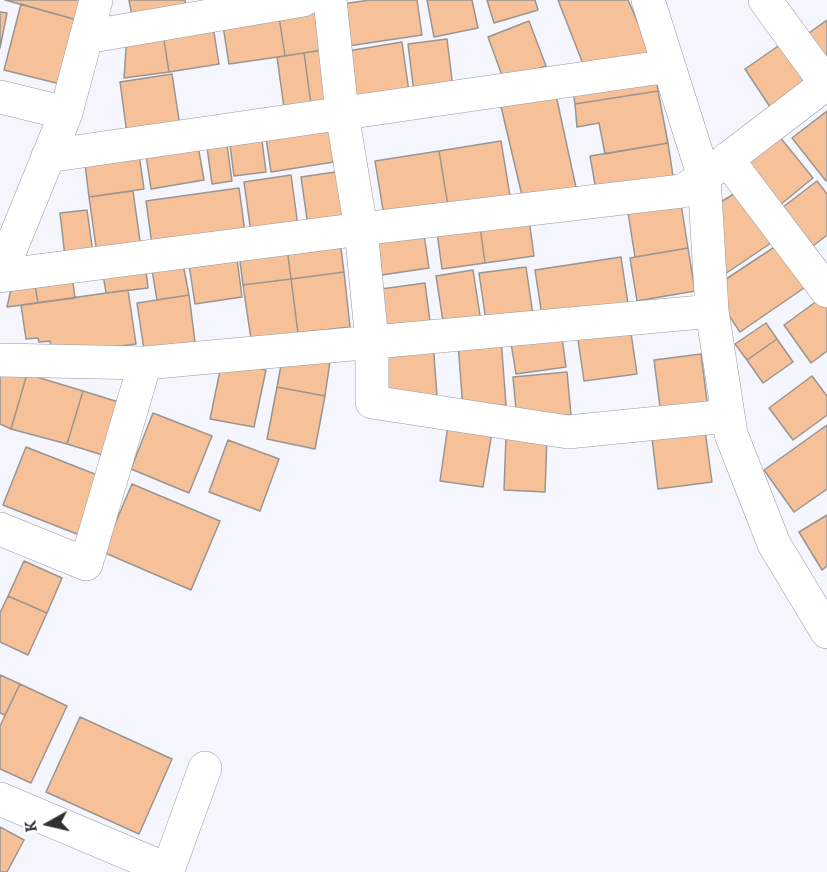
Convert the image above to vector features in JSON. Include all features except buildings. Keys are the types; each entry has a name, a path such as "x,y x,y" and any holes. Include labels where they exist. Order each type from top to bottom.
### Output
{"street":[{"path":"96,0 66,113 0,275 682,191 827,84 765,0"},
{"path":"86,37 303,0"},
{"path":"330,0 342,113 361,229 372,342 372,402 568,432 728,416"},
{"path":"648,0 669,66 716,168 827,291"},
{"path":"48,156 669,66"},
{"path":"0,98 66,113"},
{"path":"716,168 712,311 731,434 774,544 827,632"},
{"path":"0,360 145,363 712,311"},
{"path":"0,530 86,564 145,363"},
{"path":"0,799 168,870 205,768"}]}
